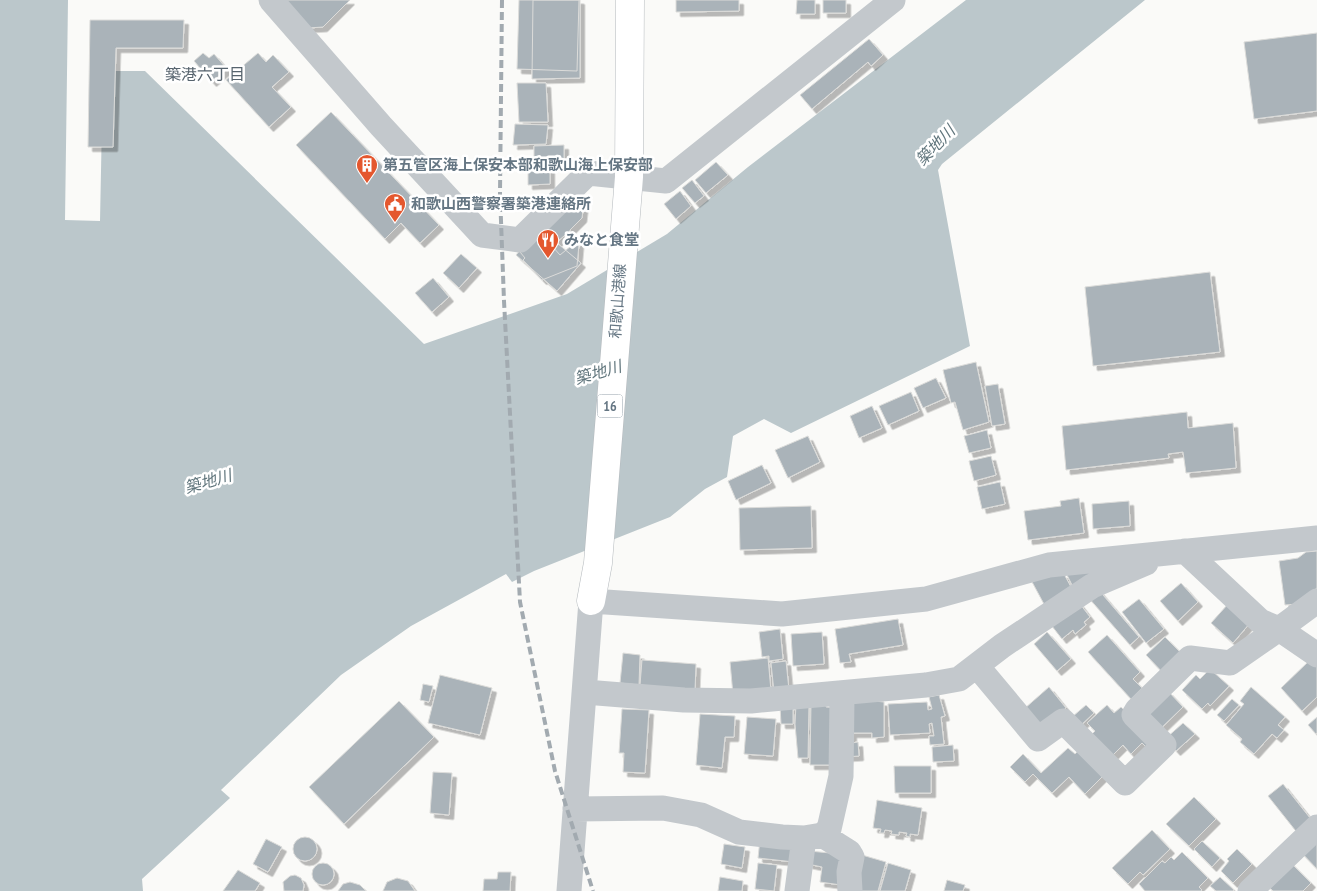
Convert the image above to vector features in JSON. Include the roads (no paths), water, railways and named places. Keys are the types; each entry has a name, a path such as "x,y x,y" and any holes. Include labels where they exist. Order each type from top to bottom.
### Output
{"main road":[{"name":"和歌山港線","path":"591,601 598,563 629,177 630,0"}],"street":[{"path":"271,0 381,126 482,235 520,240 588,173 666,182 886,2"},
{"path":"569,891 591,601 782,614 926,599 1049,565 1317,538"},
{"path":"1178,552 1260,621 1279,630 1317,655"},
{"path":"585,692 684,700 751,701 926,685 959,679 1002,646 1092,586 1178,552"},
{"path":"977,666 1038,739 1063,721 1125,783 1164,745 1134,715 1190,658 1230,663 1279,630 1317,601"},
{"path":"575,809 663,808 701,815 739,832 782,838 813,836 829,829 840,776 843,692"},
{"path":"1250,891 1317,827"},
{"path":"797,891 813,836"},
{"path":"813,836 848,852 852,857 849,872 850,891"}],"water":[{"name":"築地川","path":"0,0 68,0 65,220 100,221 103,71 145,71 424,344 567,294 667,234 748,167 966,0 1145,0 942,164 938,170 970,346 791,433 764,419 733,436 727,477 705,489 670,517 534,571 512,582 506,574 411,626 341,675 221,790 230,798 142,879 143,891 0,891"}],"railway":[{"path":"502,0 500,194 520,602 555,771 593,891"}],"place":[{"name":"第五管区海上保安本部和歌山海上保安部","path":"367,184"},
{"name":"和歌山西警察署築港連絡所","path":"395,223"},
{"name":"みなと食堂","path":"548,259"}],"district":[{"name":"築港六丁目","path":"205,74"}]}
